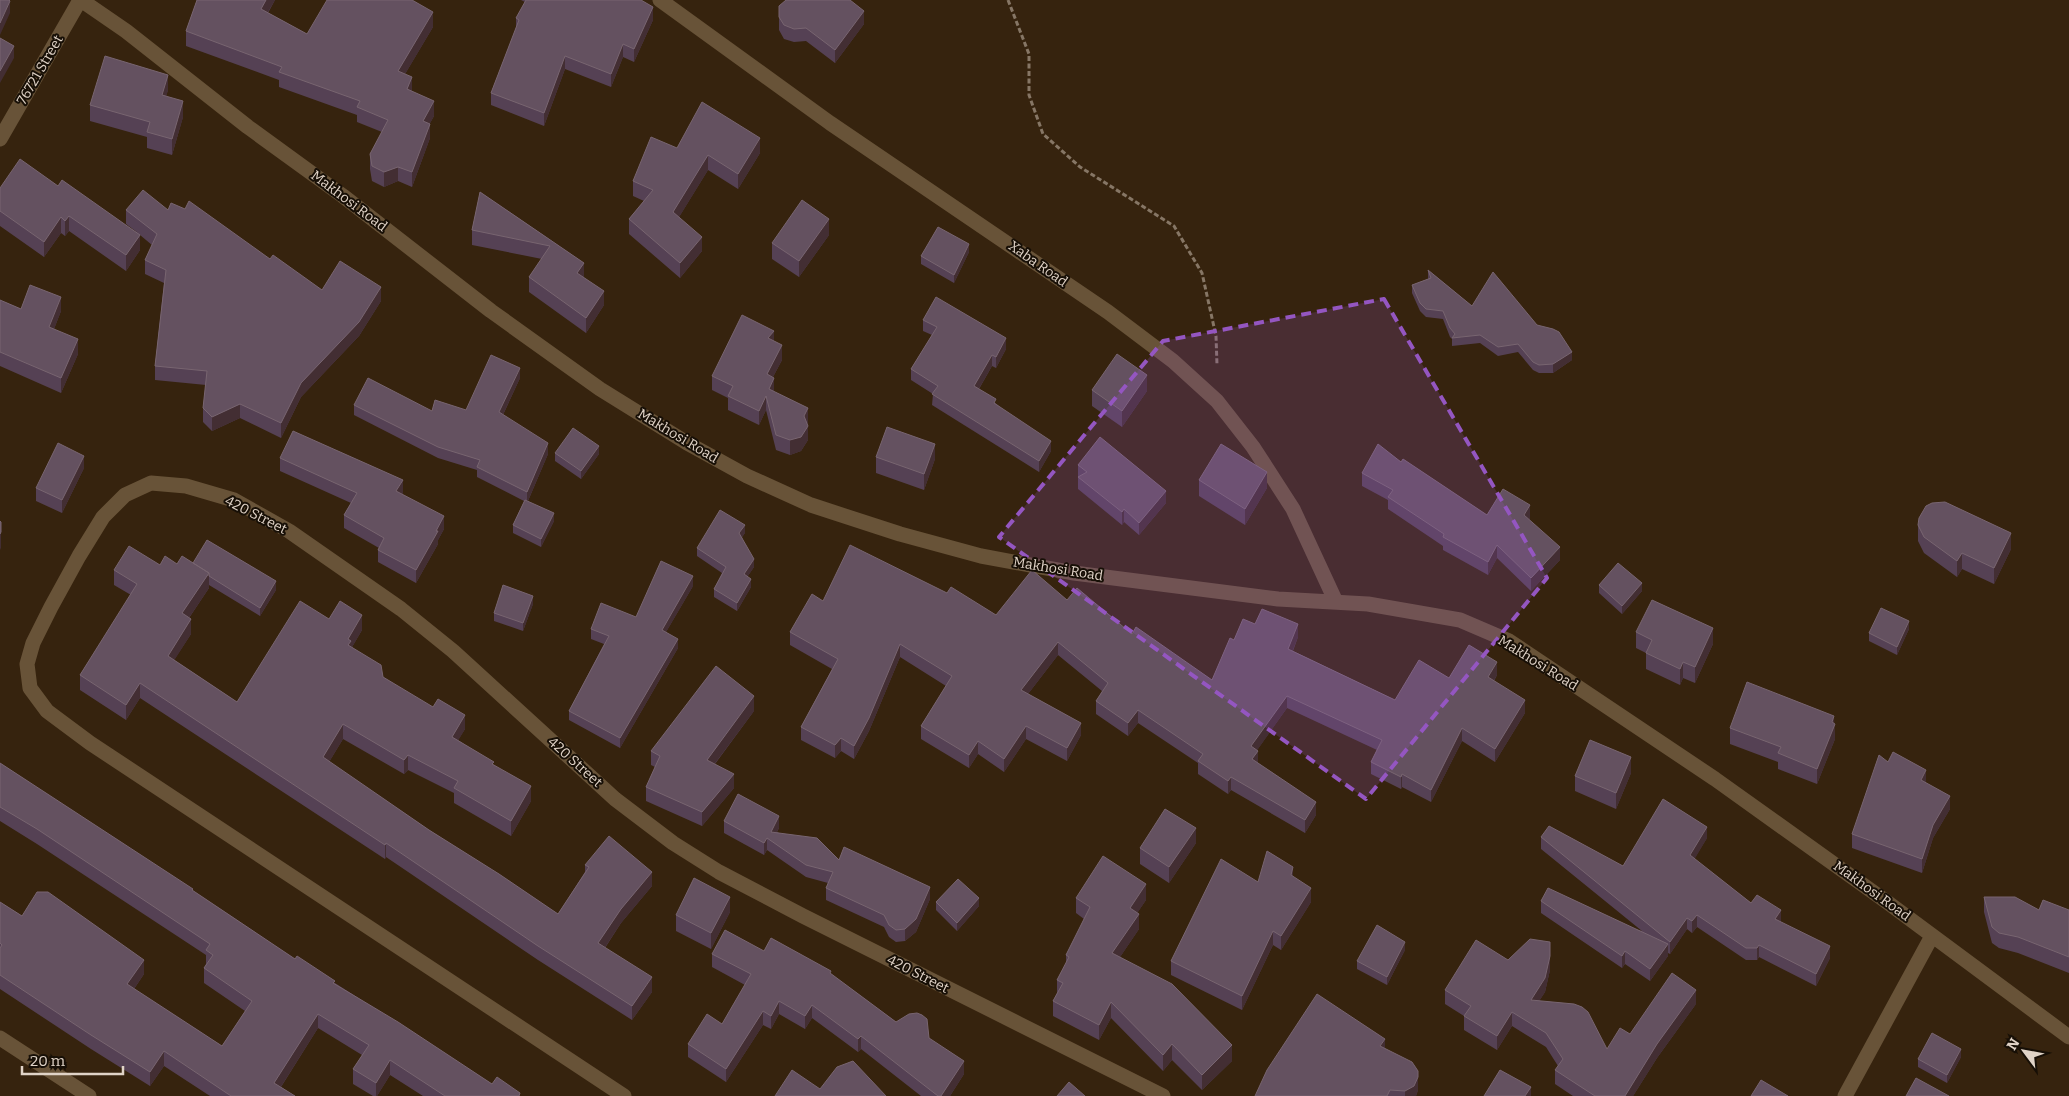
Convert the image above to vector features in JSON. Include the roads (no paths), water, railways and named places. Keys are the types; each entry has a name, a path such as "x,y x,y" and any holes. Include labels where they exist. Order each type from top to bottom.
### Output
{"street":[{"name":"76721 Street","path":"0,139 80,0"},
{"name":"Makhosi Road","path":"80,0 126,32 248,127 343,196 490,311 600,388 687,443 747,476 811,505 900,534 981,556 1074,573 1278,599 1368,604 1460,620 1509,641 1716,779 2069,1037"},
{"name":"Xaba Road","path":"660,0 830,123 1108,312 1173,361 1217,401 1253,448 1293,509 1336,602"},
{"name":"420 Street","path":"624,1096 90,743 47,711 30,688 27,664 33,643 51,607 103,518 125,495 151,483 186,486 234,500 289,531 401,608 615,799 672,843 719,872 803,916 1163,1096"},
{"path":"1845,1096 1932,936"},
{"path":"0,1038 88,1096"}]}
